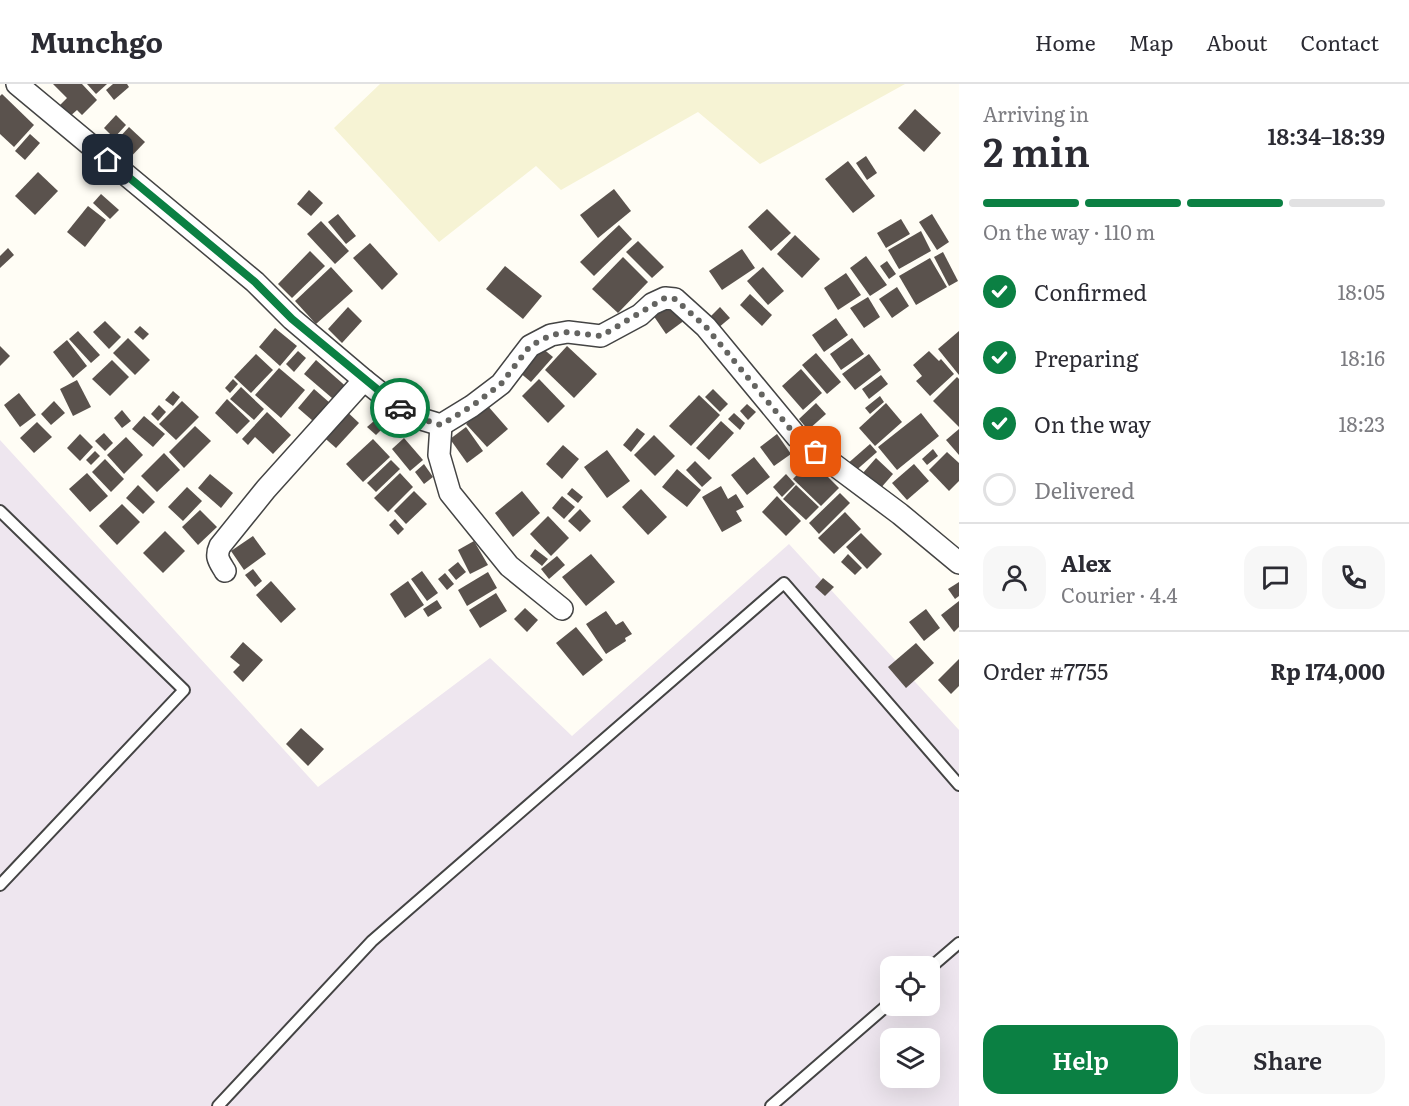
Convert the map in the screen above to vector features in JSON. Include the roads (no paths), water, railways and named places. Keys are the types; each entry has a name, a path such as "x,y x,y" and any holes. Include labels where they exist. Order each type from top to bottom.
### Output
{"street":[{"path":"0,86 4,84"},
{"path":"17,84 255,282 292,319 408,415 441,425 472,406 501,384 530,346 551,335 568,332 601,336 640,315 659,301 665,298 675,299 711,333 797,437 900,514 959,563"},
{"path":"225,571 217,558 220,546 266,489 364,380"},
{"path":"441,425 439,455 450,493 509,566 562,609"}],"lane":[{"path":"0,511 184,690 0,885"},
{"path":"218,1106 372,941 784,583 959,785"},
{"path":"940,959 959,943"},
{"path":"771,1106 880,1012"}]}
